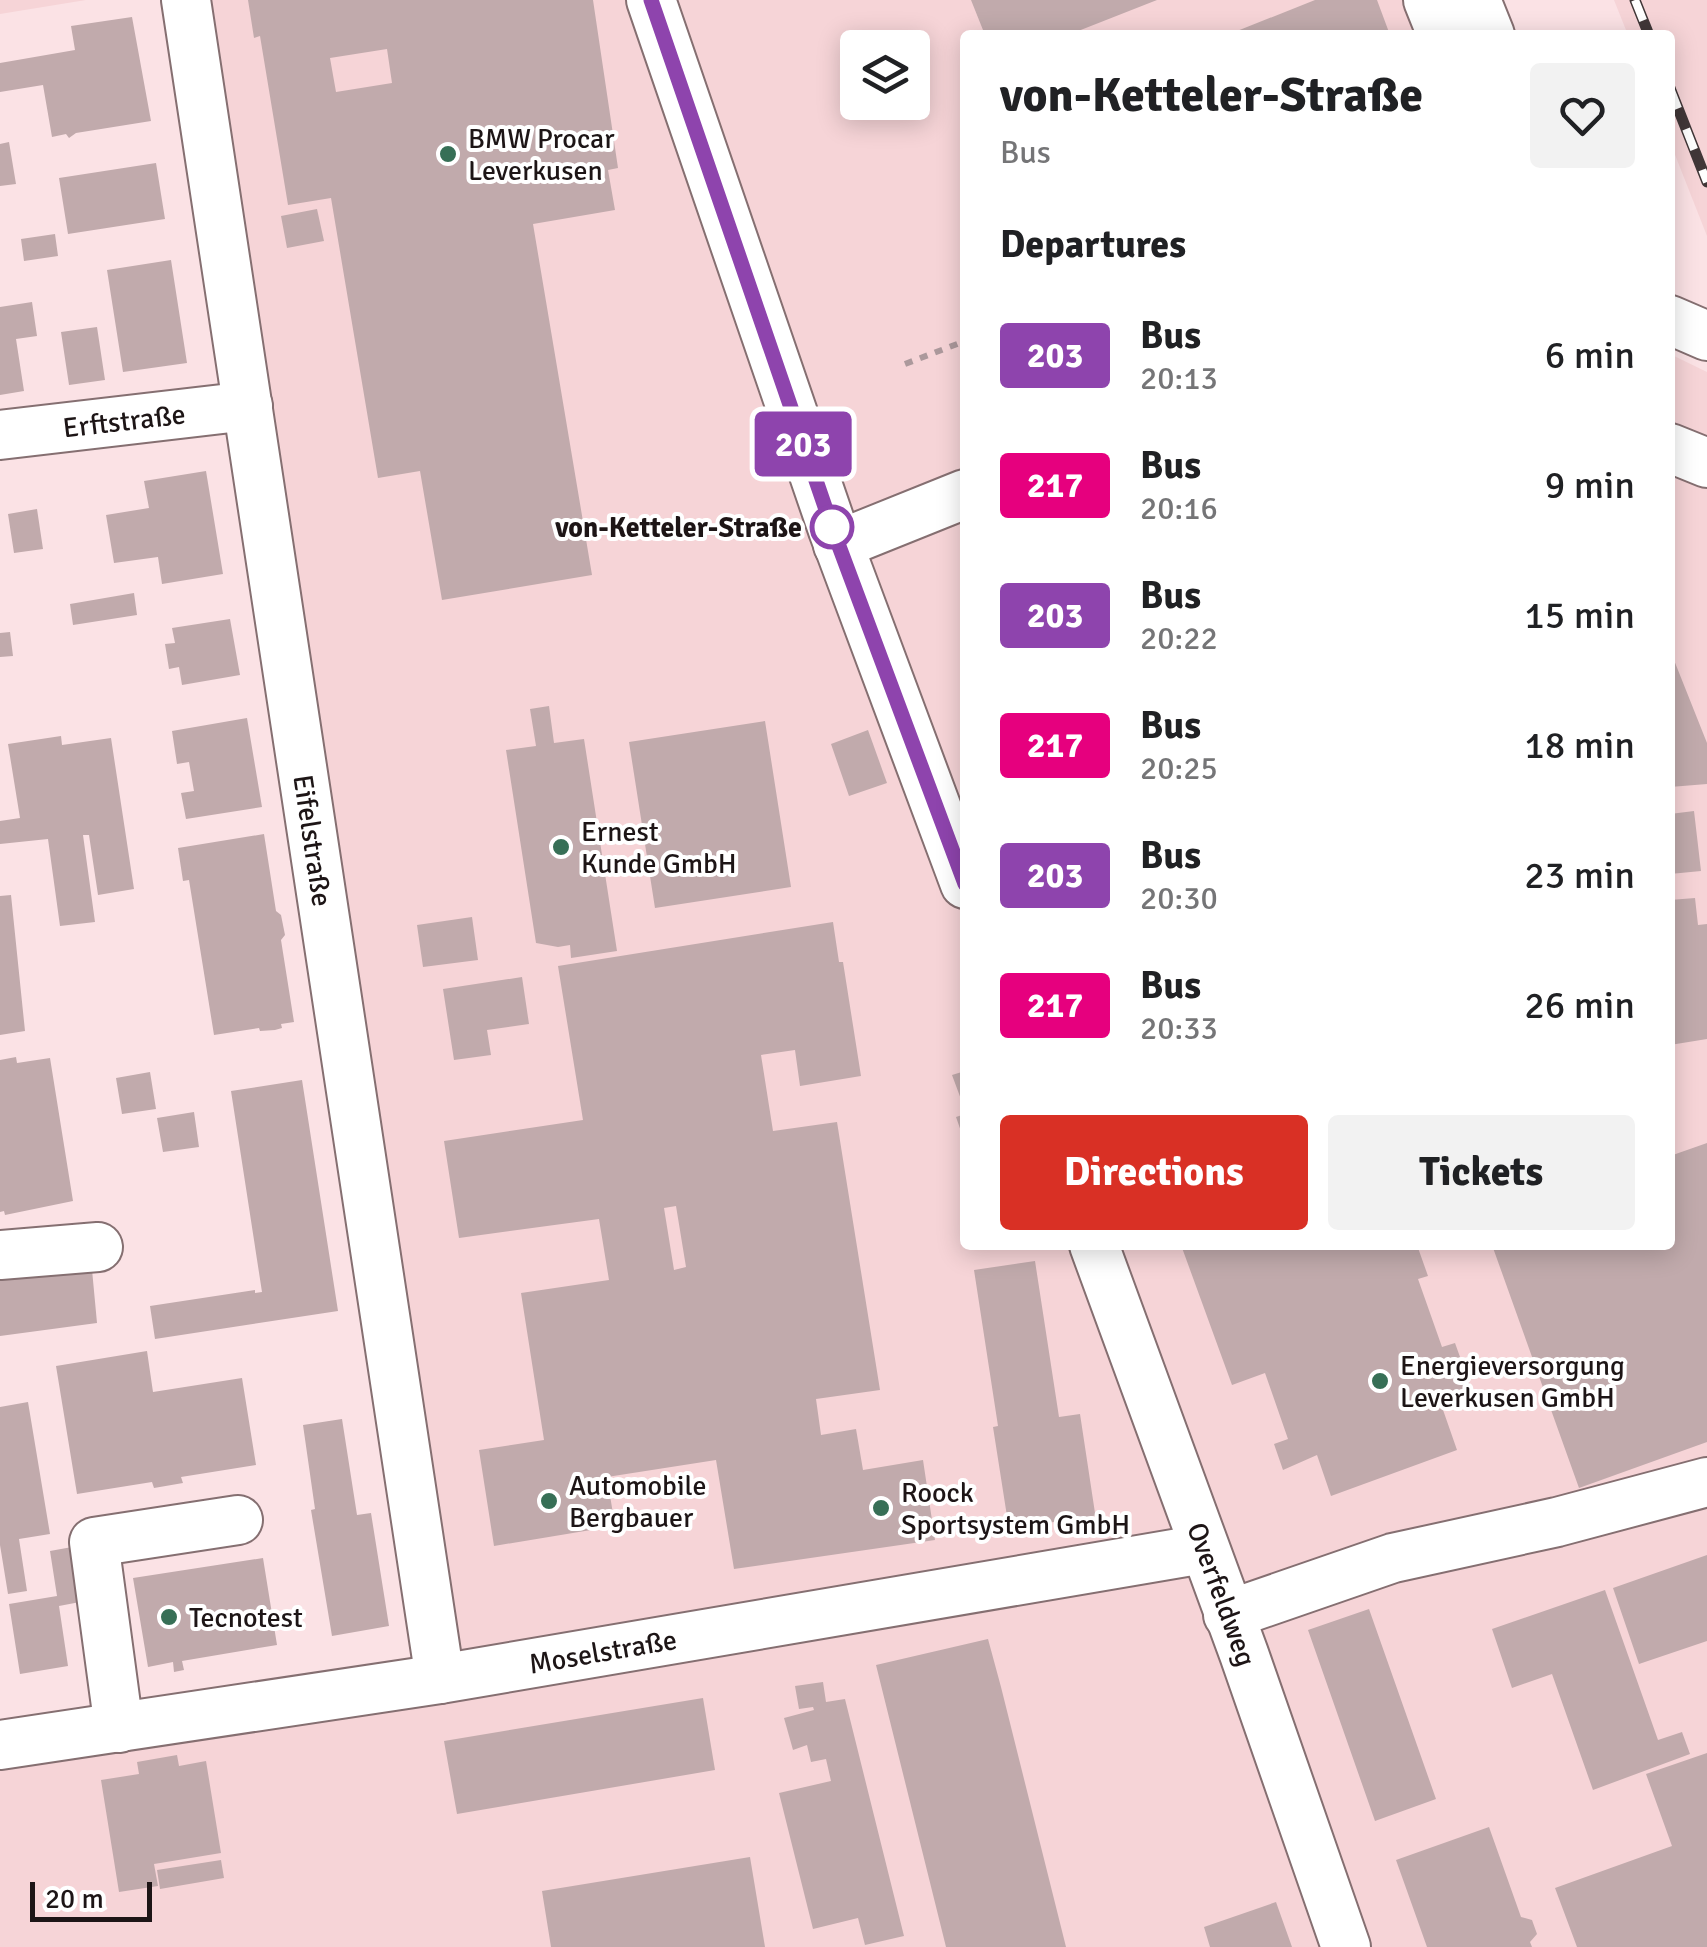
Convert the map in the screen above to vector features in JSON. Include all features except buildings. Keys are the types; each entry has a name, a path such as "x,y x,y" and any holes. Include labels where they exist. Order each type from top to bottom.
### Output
{"street":[{"name":"Eifelstraße","path":"186,0 440,1679"},
{"path":"652,0 838,545 960,871"},
{"path":"1428,0 1440,30"},
{"path":"1476,0 1488,30"},
{"path":"1675,322 1707,336"},
{"name":"Erftstraße","path":"0,435 248,406"},
{"path":"1675,450 1707,464"},
{"path":"838,545 960,496"},
{"path":"0,1255 98,1246"},
{"name":"Overfeldweg","path":"1096,1250 1346,1947"},
{"path":"1228,1616 1393,1558 1557,1522 1707,1482"},
{"path":"118,1728 94,1542 238,1520"},
{"name":"Moselstraße","path":"0,1745 440,1679 1203,1549"}],"path":[{"path":"905,364 960,343"}],"shaded area":[{"path":"0,0 86,0 0,14"},
{"path":"201,0 1444,0 1456,30 960,30 960,1250 1675,1250 1675,356 1707,372 1707,1947 0,1947 0,1766 464,1695"},
{"path":"1614,0 1707,0 1707,236 1675,155 1675,30 1626,30"}],"railway":[{"path":"1635,0 1647,30"},
{"path":"1675,101 1707,182"}],"bus line":[{"name":"203","path":"651,0 833,530 960,870"}],"place":[{"name":"BMW Procar Leverkusen","path":"448,154"},
{"name":"von-Ketteler-Straße","path":"832,527"},
{"name":"Ernest Kunde GmbH","path":"561,847"},
{"name":"Energieversorgung Leverkusen GmbH","path":"1380,1381"},
{"name":"Automobile Bergbauer","path":"549,1501"},
{"name":"Roock Sportsystem GmbH","path":"881,1508"},
{"name":"Tecnotest","path":"169,1617"}]}
